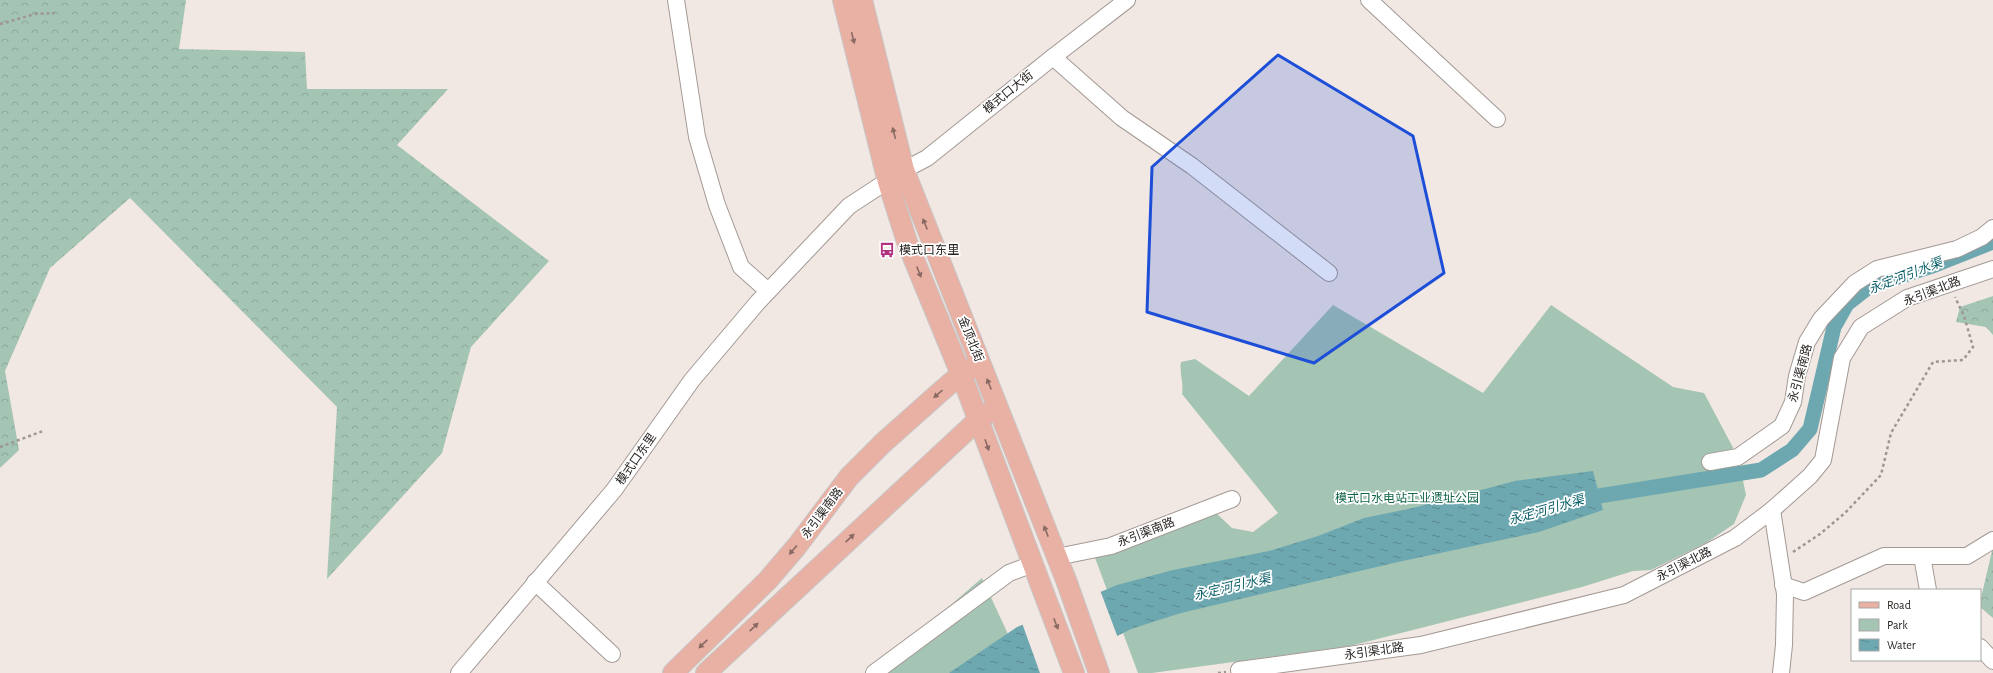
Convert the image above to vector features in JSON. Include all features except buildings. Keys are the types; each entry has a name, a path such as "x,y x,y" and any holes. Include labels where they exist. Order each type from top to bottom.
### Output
{"main road":[{"name":"金顶北街","path":"844,0 888,182 908,245 979,419 1074,672"},
{"name":"金顶北街","path":"862,0 898,151 904,170 1066,580 1097,666"},
{"name":"永引渠南路","path":"673,673 768,580 797,546 849,477 883,443 961,374 981,363"},
{"path":"706,673 979,419 998,406"}],"street":[{"path":"676,0 697,137 717,205 741,266 768,291"},
{"name":"模式口大街","path":"888,182 904,170 927,158 1127,0"},
{"path":"1369,0 1497,119"},
{"path":"1053,57 1122,118 1192,166 1329,273"},
{"name":"模式口东里","path":"459,673 534,582 614,490 692,380 768,291 849,206 888,182"},
{"name":"永引渠南路","path":"1710,462 1738,457 1782,426 1793,402 1797,376 1807,342 1821,319 1855,283 1876,269 1956,249 1982,237 1993,228"},
{"name":"永引渠北路","path":"1239,670 1420,645 1624,595 1735,538 1772,510 1810,476 1823,460 1842,358 1861,327 1907,298 1993,268"},
{"name":"永引渠南路","path":"1056,557 1111,546 1232,499"},
{"path":"1772,510 1785,594 1784,638 1781,673"},
{"path":"1784,585 1804,592 1884,556 1967,556 1993,540"},
{"path":"1922,556 1928,589"},
{"path":"874,673 1009,573 1033,564"},
{"path":"534,582 612,654"},
{"path":"1981,648 1993,661"}],"path":[{"path":"0,24 35,14 55,12"},
{"path":"1779,561 1820,534 1845,513 1881,475 1891,433 1933,362 1963,360 1973,347 1964,316 1949,284"},
{"path":"0,447 43,432"}],"highlighted area":[{"path":"1278,55 1413,136 1444,273 1314,363 1147,312 1152,167"}],"green space":[{"path":"0,0 186,0 179,49 305,52 307,89 448,89 397,145 549,261 471,347 442,453 327,579 337,407 130,198 50,268 5,371 19,450 0,468"},
{"path":"1993,296 1993,335 1986,327 1956,322 1960,307"},
{"name":"模式口水电站工业遗址公园","path":"1333,305 1483,393 1551,305 1673,387 1704,393 1738,457 1746,495 1734,524 1706,543 1651,570 1633,571 1582,587 1350,646 1152,673 1138,673 1094,555 1216,513 1232,528 1253,532 1278,513 1182,394 1181,362 1195,359 1249,396"},
{"path":"1993,547 1993,618 1981,608 1981,598"},
{"path":"982,578 1026,673 872,673"}],"water":[{"path":"1593,471 1603,510 1539,532 1398,562 1181,613 1131,629 1044,673 949,673 1017,627 1117,585 1173,570 1269,551 1318,536 1364,518 1413,508 1515,481"}],"pier":[{"path":"1100,590 1118,638 1048,673 1040,673 1022,623"}],"waterway":[{"name":"永定河引水渠","path":"1580,499 1761,470 1792,450 1810,429 1834,327 1847,304 1870,286 1935,265 1993,242"}],"place":[{"name":"模式口东里","path":"887,250"}]}
